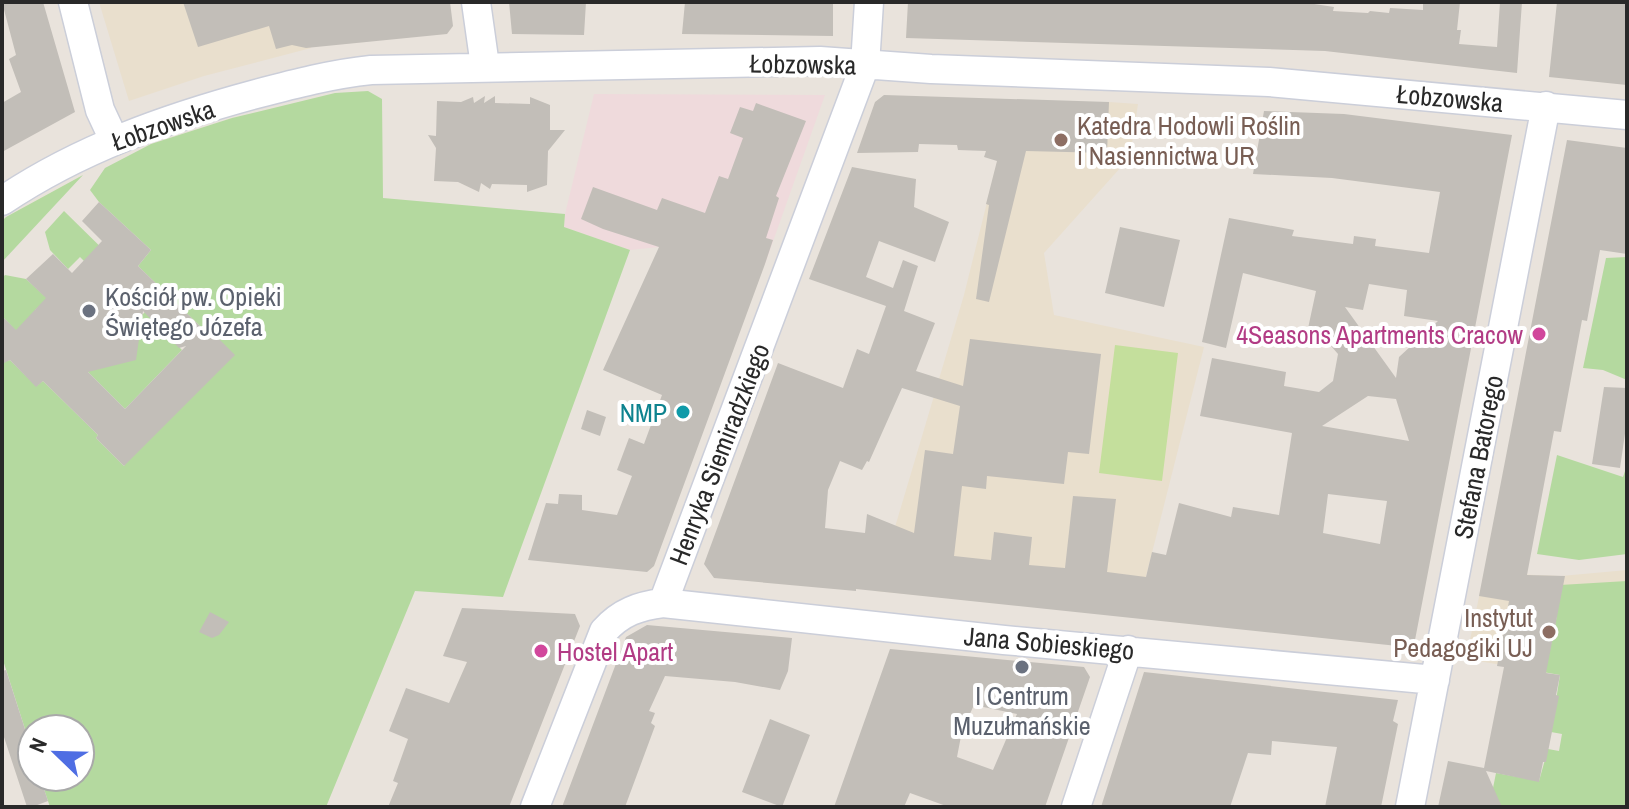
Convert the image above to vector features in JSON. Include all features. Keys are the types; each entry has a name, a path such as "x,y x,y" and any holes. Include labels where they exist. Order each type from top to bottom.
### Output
{"street":[{"path":"73,2 100,110 114,140"},
{"path":"476,2 485,66"},
{"name":"Henryka Siemiradzkiego","path":"663,603 865,65 869,2"},
{"name":"Łobzowska","path":"2,201 114,140 172,118 343,73 485,66 820,61 1269,82 1627,115"},
{"name":"Stefana Batorego","path":"1410,807 1546,106"},
{"path":"535,807 604,631 633,608 663,603"},
{"name":"Jana Sobieskiego","path":"663,603 1435,680"},
{"path":"1076,807 1128,650"}],"shaded area":[{"path":"99,2 302,2 311,48 204,76 129,101"},
{"path":"594,94 825,95 765,264 668,228 659,247 630,250 564,227"},
{"path":"1109,102 1138,104 1130,157 1044,253 1054,315 1204,347 1136,616 876,591 964,295 1001,146"},
{"name":"Instytut Pedagogiki UJ","path":"1627,570 1627,686 1466,659 1484,573 1561,576"}],"green space":[{"path":"368,91 382,99 383,198 565,214 564,227 630,250 503,597 415,591 326,807 50,807 45,793 96,793 96,713 20,713 2,657 2,356 36,386 43,381 98,435 96,438 124,466 203,329 138,266 151,250 90,190 105,168 151,144 232,118 335,93"},
{"path":"83,175 2,262 2,221"},
{"path":"64,211 118,264 103,280 80,257 68,269 50,250 45,232"},
{"path":"1627,257 1627,380 1603,370 1583,368 1606,258"},
{"path":"5,275 26,279 48,299 35,310 36,352 2,316 2,278"},
{"path":"145,312 182,350 125,409 87,371"},
{"path":"1115,345 1178,353 1162,481 1099,473"},
{"path":"1557,455 1623,477 1627,465 1627,554 1579,560 1537,554"},
{"path":"1627,581 1627,807 1502,807 1490,803 1496,773 1539,781 1548,749 1559,751 1562,734 1551,732 1560,675 1543,672 1550,651 1560,585"}],"building":[{"path":"2,2 43,2 75,112 2,152 2,103 21,92 9,59 16,55"},
{"path":"183,2 450,2 453,26 447,34 306,48 292,45 276,49 269,26 198,47"},
{"path":"509,2 586,2 584,35 512,34"},
{"path":"685,2 833,2 833,36 682,34"},
{"path":"908,2 1301,2 1334,7 1333,11 1389,13 1390,8 1423,10 1423,2 1460,2 1459,44 1497,47 1500,2 1522,2 1517,73 1325,51 906,38"},
{"path":"1557,2 1627,2 1627,85 1549,77"},
{"path":"884,95 1109,102 1107,153 1026,151 989,302 976,299 989,205 986,204 997,161 984,157 986,151 958,150 957,145 919,144 918,152 857,153 875,102"},
{"path":"485,96 484,103 495,96 495,103 530,104 530,97 550,105 550,130 565,130 548,151 547,185 527,192 527,185 492,184 490,189 481,183 479,192 458,182 434,181 436,148 428,135 436,136 437,101 461,102 473,97 474,103"},
{"path":"756,103 806,121 776,196 779,198 766,238 773,240 765,264 654,566 647,572 528,560 546,503 558,504 559,494 582,495 582,510 617,515 632,476 617,470 629,438 644,444 662,395 603,370 659,247 581,219 593,187 657,210 662,198 705,213 719,176 728,179 743,138 730,133 740,107 753,111"},
{"path":"1264,111 1344,114 1512,135 1415,640 1407,647 856,589 714,578 704,564 778,363 843,388 857,349 869,354 886,306 809,279 852,167 916,179 914,207 949,222 935,262 879,241 866,277 893,288 903,260 918,266 904,311 935,323 916,371 963,386 970,339 1101,354 1089,454 1068,452 1064,484 987,476 986,489 962,486 954,556 991,560 994,532 1032,537 1029,565 1065,568 1073,496 1116,499 1107,572 1146,577 1152,552 1166,555 1179,503 1231,517 1233,507 1279,515 1292,433 1200,416 1212,358 1286,372 1284,386 1319,392 1333,381 1338,354 1324,338 1307,333 1316,291 1243,273 1226,348 1202,342 1229,218 1294,230 1292,236 1353,244 1354,236 1376,239 1375,246 1429,253 1440,192 1332,178 1253,174","holes":["1369,284 1407,290 1404,316 1438,321 1399,357 1396,378 1345,307 1363,310","902,388 960,406 953,454 925,450 914,533 867,514 865,533 825,528 828,490 840,461 862,470 869,462","1368,396 1396,399 1409,441 1322,426","1328,494 1387,501 1380,544 1323,533"]},
{"path":"1567,140 1627,148 1627,254 1600,250 1587,321 1582,320 1561,432 1554,431 1527,575 1565,576 1546,673 1560,675 1556,695 1559,696 1539,782 1486,771 1502,807 1438,807 1448,761 1484,768 1504,667 1497,666 1509,601 1479,596"},
{"path":"99,202 151,250 138,266 203,329 206,326 235,355 124,466 96,438 98,435 43,381 36,387 10,360 2,364 2,316 16,330 46,298 26,279 53,254 72,273 102,241 82,221","holes":["143,311 179,348 186,346 125,409 88,372 136,360"]},
{"path":"1120,227 1180,240 1164,307 1105,293"},
{"path":"1604,387 1627,388 1627,420 1620,468 1592,464"},
{"path":"587,410 606,417 600,436 581,429"},
{"path":"462,608 575,614 580,626 509,807 388,807 398,783 393,781 408,739 389,731 406,688 449,703 467,662 443,656"},
{"path":"210,612 229,622 219,635 212,638 199,632"},
{"path":"647,625 792,638 788,671 780,690 735,682 665,676 649,711 655,713 651,723 655,726 625,807 562,807 626,637"},
{"path":"890,649 1084,667 1090,677 1045,807 949,807 910,793 904,807 834,807","holes":["974,705 1017,714 993,770 957,757 962,731"]},
{"path":"6,670 20,713 16,713 16,774 2,731 2,671"},
{"path":"1144,672 1398,700 1393,721 1398,724 1381,807 1325,807 1337,747 1272,741 1271,755 1248,753 1230,807 1101,807"},
{"path":"770,719 810,735 782,807 742,792"},
{"path":"22,793 45,793 48,801 27,807"}],"place":[{"name":"Katedra Hodowli Roślin i Nasiennictwa UR","path":"1061,140"},
{"name":"Kościół pw. Opieki Świętego Józefa","path":"89,311"},
{"name":"4Seasons Apartments Cracow","path":"1539,334"},
{"name":"NMP","path":"683,412"},
{"name":"Instytut Pedagogiki UJ","path":"1549,632"},
{"name":"Hostel Apart","path":"541,651"},
{"name":"I Centrum Muzułmańskie","path":"1022,667"}]}
